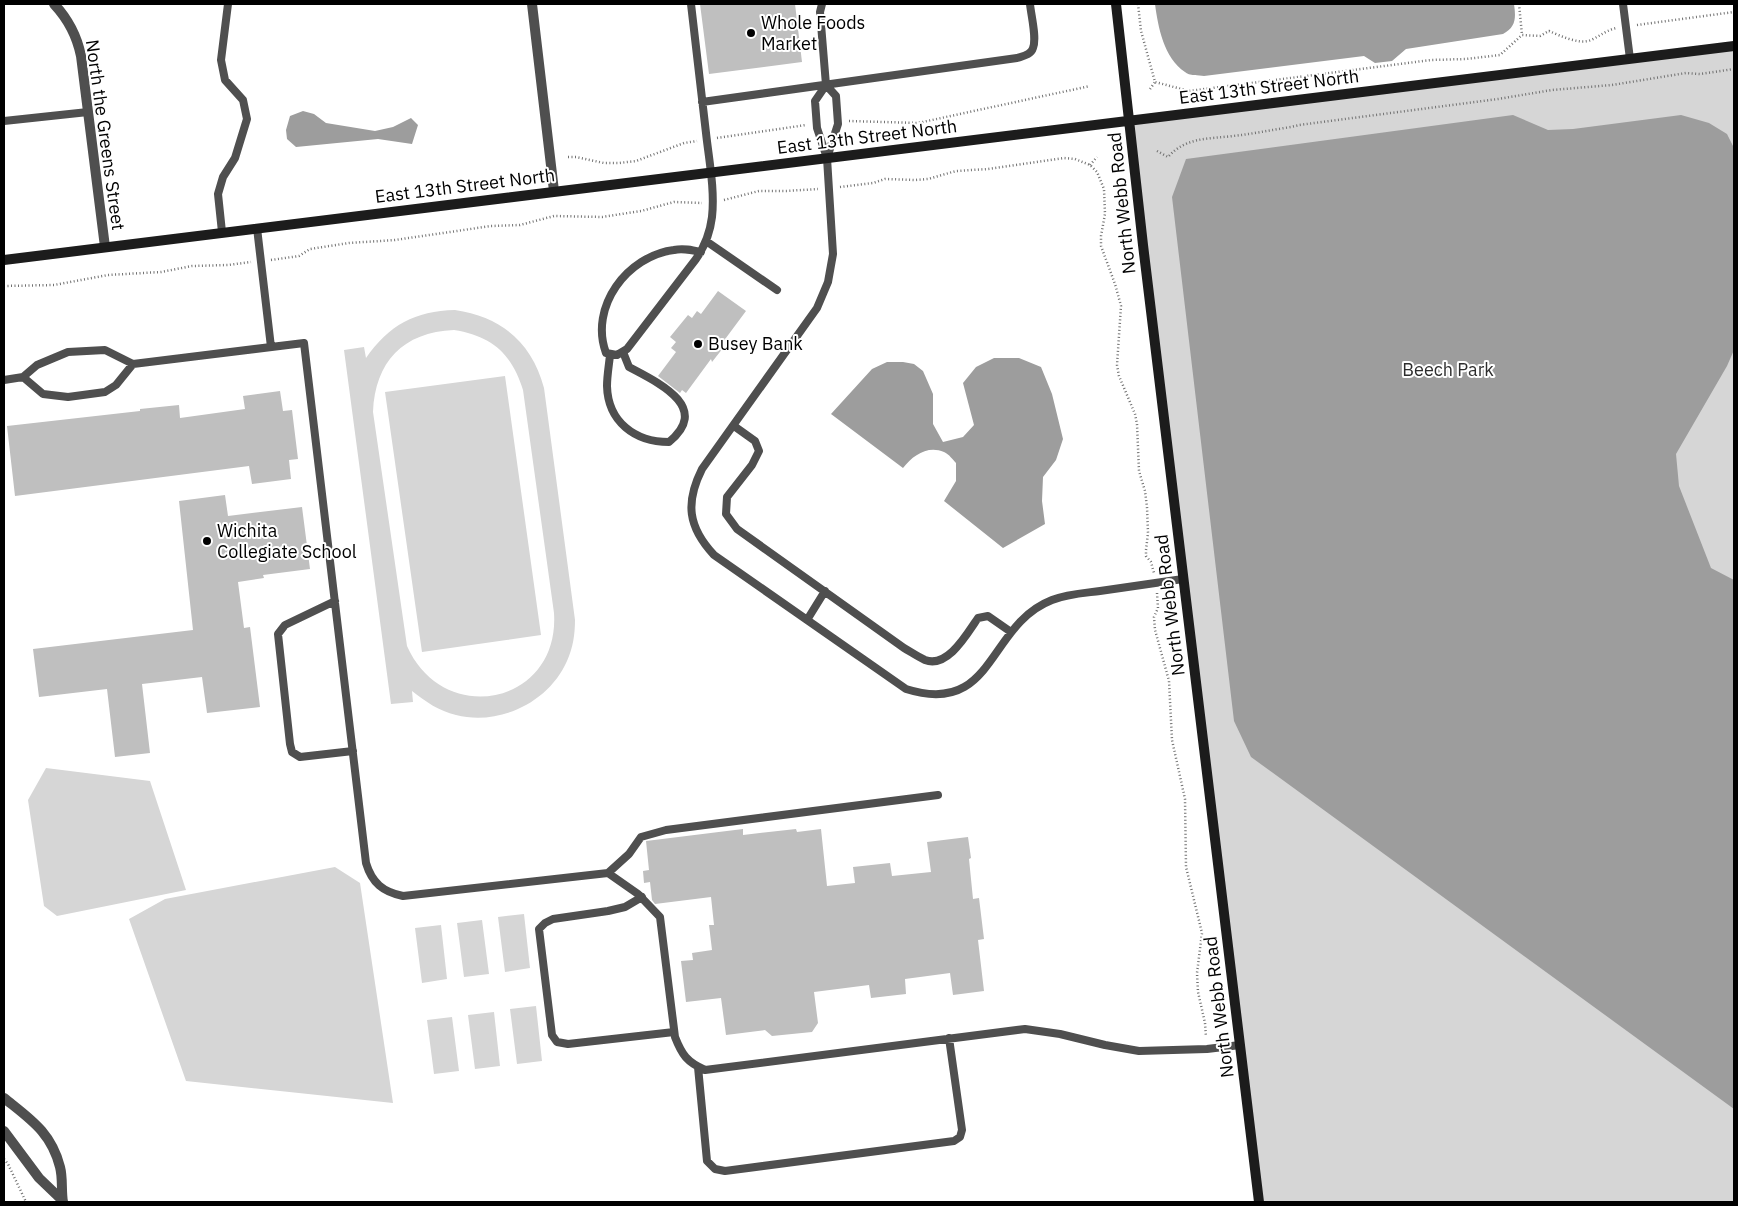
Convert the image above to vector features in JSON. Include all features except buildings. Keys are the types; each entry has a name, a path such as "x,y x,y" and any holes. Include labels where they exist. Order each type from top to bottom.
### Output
{"main road":[{"name":"North Webb Road","path":"1116,4 1183,579 1259,1202"},
{"name":"East 13th Street North","path":"4,260 1734,46"}],"street":[{"name":"North the Greens Street","path":"54,4 64,16 78,44 105,247"},
{"path":"532,4 554,192"},
{"path":"4,1098 33,1122 51,1142 60,1168 63,1202"},
{"path":"4,1131 39,1178 63,1202"}],"lane":[{"path":"222,232 218,194 223,177 235,158 247,119 243,100 225,80 221,60 228,4"},
{"path":"691,4 710,172 711,224 701,252 632,343 617,355 606,353 604,350 602,316 605,306 630,270 645,259 664,252 680,249 701,252"},
{"path":"822,4 820,12 826,85 836,96 838,124 827,158"},
{"path":"702,102 1017,58 1027,55 1033,49 1034,38 1030,4"},
{"path":"1623,4 1630,58"},
{"path":"826,85 815,101 817,128 827,158 833,254 828,282 817,308 702,469 694,484 691,500 692,522 704,544 714,555 906,689 921,694 950,694 964,688 990,661 1011,632 1030,611 1053,599 1075,594 1183,579"},
{"path":"4,121 88,112"},
{"path":"257,228 271,347"},
{"path":"706,241 777,290"},
{"path":"4,380 23,377 37,365 68,352 105,350 133,364 304,343 366,863 370,876 392,894 403,896 608,874 629,854 641,837 666,830 938,795"},
{"path":"610,355 607,387 613,410 620,423 645,439 654,442 669,442 680,433 685,417 677,397 660,384 629,367 623,352"},
{"path":"23,377 43,394 68,396 105,392 116,385 133,364"},
{"path":"734,426 755,441 759,451 752,465 728,497 726,514 737,529 904,648 927,661 941,660 955,650 978,618 988,616 1011,632"},
{"path":"807,620 825,591"},
{"path":"335,601 285,625 278,634 290,744 292,752 300,757 353,751"},
{"path":"608,874 642,897 660,917 674,1032 680,1050 692,1065 705,1070 1025,1029 1060,1034 1105,1046 1139,1051 1207,1049 1240,1045"},
{"path":"642,897 625,907 608,912 553,919 545,922 539,929 552,1035 558,1042 568,1044 674,1032"},
{"path":"698,1067 707,1161 715,1169 725,1171 954,1141 960,1137 962,1130 950,1038"}],"path":[{"path":"1138,4 1141,31 1155,82"},
{"path":"1519,4 1522,35"},
{"path":"1155,82 1189,91 1421,62 1500,55 1522,35 1540,36 1550,31 1568,38 1590,40 1609,29 1734,12"},
{"path":"1157,151 1168,157 1175,149 1202,138 1232,136 1308,123 1498,99 1552,90 1612,85 1686,73 1714,73 1734,68"},
{"path":"1150,88 1155,82"},
{"path":"1090,165 1097,157"},
{"path":"4,286 54,285 108,275 161,272 192,266 228,265 288,258 299,256 310,249 348,243 395,240 491,226 520,225 554,216 602,217 641,211 674,202 712,202 758,191 829,188 873,183 885,179 928,179 956,171 995,168 1064,158 1074,159 1090,165 1096,172 1104,189 1105,214 1101,246 1121,306 1117,365 1124,390 1136,414 1139,436 1139,471 1146,491 1148,507 1146,556 1151,562 1156,583 1158,608 1154,617 1155,630 1170,681 1172,740 1185,799 1186,867 1202,933 1197,973 1207,1049"},
{"path":"4,1159 26,1202"}],"green space":[{"name":"Beech Park","path":"1734,46 1734,1202 1262,1202 1129,121"},
{"path":"455,310 472,314 501,326 523,345 539,372 544,388 575,620 575,630 569,656 559,676 536,699 521,708 506,714 489,717 473,718 444,711 433,706 412,691 413,702 391,704 344,350 364,347 366,358 384,337 404,322 427,313","holes":["454,330 490,342 499,349 513,366 523,390 554,613 551,644 539,668 520,685 497,695 471,696 446,689 424,672 407,646 373,412 379,378 395,353 406,344 436,332"]},
{"path":"505,376 541,635 422,652 385,392"},
{"path":"46,768 150,781 186,890 57,916 44,906 28,800"},
{"path":"335,867 360,883 393,1103 186,1081 129,919 165,899"},
{"path":"524,914 530,968 505,972 498,917"},
{"path":"482,920 489,974 464,977 457,923"},
{"path":"441,925 447,979 422,983 415,928"},
{"path":"536,1006 542,1061 517,1064 510,1009"},
{"path":"494,1012 500,1066 475,1069 468,1015"},
{"path":"452,1017 459,1071 434,1074 427,1020"}],"shaded area":[{"path":"1155,4 1514,4 1515,18 1513,25 1503,34 1406,49 1392,61 1375,63 1364,56 1204,76 1187,73 1172,59 1160,32"},
{"path":"303,111 314,114 326,123 375,131 393,127 411,118 418,125 412,144 378,139 296,147 287,139 286,130 290,116"},
{"name":"Beech Park","path":"1513,115 1548,130 1573,129 1681,115 1709,123 1727,134 1734,148 1734,350 1727,366 1676,454 1679,486 1711,568 1734,580 1734,1109 1251,757 1234,721 1172,197 1186,159"},
{"path":"994,358 1019,358 1041,367 1052,394 1063,439 1056,460 1043,477 1042,501 1045,524 1003,548 944,501 956,481 956,463 948,454 938,450 921,452 903,468 831,414 872,369 887,362 903,362 914,364 923,371 933,394 933,424 943,442 963,437 974,425 963,383 976,367"}],"place":[{"name":"Whole Foods Market","path":"751,33"},
{"name":"Busey Bank","path":"698,344"},
{"name":"Wichita Collegiate School","path":"207,541"}]}
